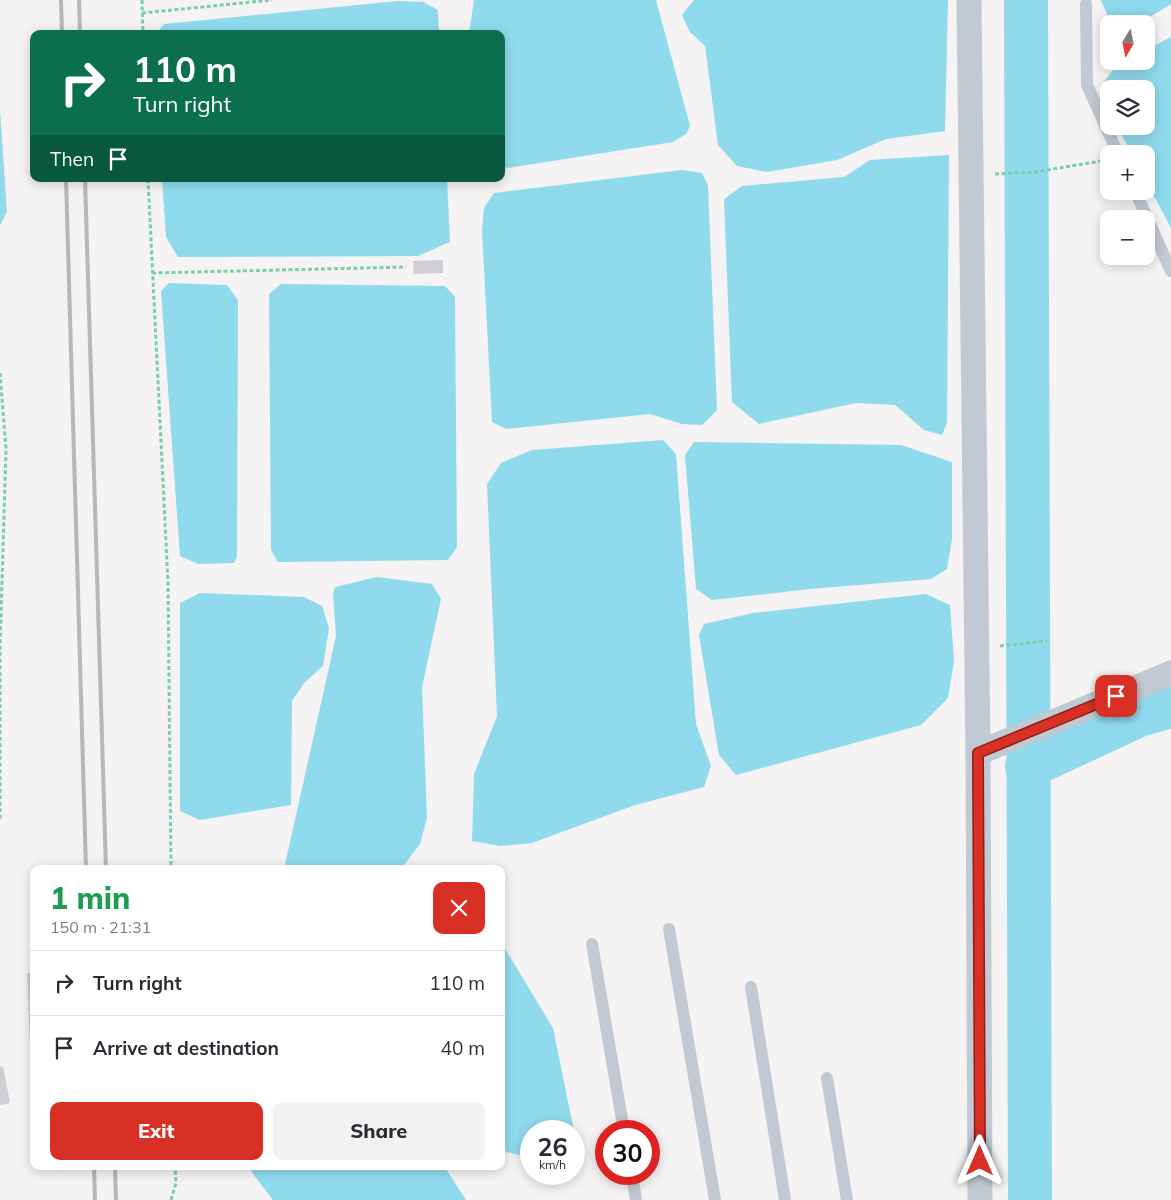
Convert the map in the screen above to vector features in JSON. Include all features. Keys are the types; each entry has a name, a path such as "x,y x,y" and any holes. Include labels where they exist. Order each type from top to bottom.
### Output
{"street":[{"path":"969,0 978,753 980,1200"},
{"path":"978,753 1171,674"}],"lane":[{"path":"1086,4 1087,85 1114,145"},
{"path":"1139,200 1171,271"},
{"path":"669,929 715,1200"},
{"path":"592,944 622,1120"},
{"path":"751,987 786,1200"},
{"path":"827,1078 847,1200"},
{"path":"634,1185 636,1200"}],"path":[{"path":"142,0 143,30"},
{"path":"142,13 272,0"},
{"path":"991,175 1035,172 1100,161"},
{"path":"148,182 168,583 172,865"},
{"path":"152,273 406,267"},
{"path":"0,373 6,449 0,649 0,821"},
{"path":"996,646 1047,641"},
{"path":"171,1200 176,1183 175,1170"}],"water":[{"path":"474,0 656,0 690,126 686,134 673,142 505,168 505,30 470,30"},
{"path":"694,0 948,0 945,131 886,139 837,160 767,172 737,166 718,145 705,46 690,32 682,15"},
{"path":"1101,0 1171,0 1171,4 1153,15 1107,15"},
{"path":"398,1 423,2 438,10 439,30 159,30 164,24"},
{"path":"1171,37 1171,228 1155,198 1155,145 1127,145 1122,135 1155,135 1155,80 1106,80 1113,70 1155,70 1155,45"},
{"path":"0,110 7,212 0,225"},
{"path":"949,155 947,423 942,435 924,430 895,405 856,403 759,424 732,402 724,199 742,186 844,177 870,160"},
{"path":"682,170 702,173 708,186 717,410 702,425 682,424 650,414 506,429 492,422 482,231 484,208 494,193"},
{"path":"162,182 447,182 450,242 418,256 178,257 166,237"},
{"path":"169,283 227,285 238,300 237,557 234,563 198,564 180,556 161,291"},
{"path":"281,284 445,286 455,297 457,547 448,560 278,562 271,550 269,294"},
{"path":"663,440 676,454 696,724 711,766 704,787 635,805 532,843 500,846 472,841 474,774 497,716 487,484 501,463 532,450"},
{"path":"694,442 901,445 952,462 952,539 947,569 931,579 810,589 712,600 696,589 685,455"},
{"path":"377,577 432,584 441,599 422,687 427,818 420,844 404,865 285,865 336,636 333,594 335,587"},
{"path":"200,593 304,597 322,606 329,628 323,666 305,682 292,701 291,805 200,820 180,811 180,603"},
{"path":"926,594 950,605 954,661 948,698 921,725 736,775 719,755 699,635 704,624 753,613"},
{"path":"505,949 553,1028 572,1120 520,1120 520,1156 505,1151"},
{"path":"250,1170 447,1170 466,1200 273,1200"}],"building":[{"path":"443,260 443,273 414,274 413,261"},
{"path":"27,973 30,973 30,1046"},
{"path":"3,1066 10,1103 0,1105 0,1067"}],"waterway":[{"path":"1026,0 1030,1200"},
{"path":"1027,767 1139,715 1171,706"}],"railway":[{"path":"61,0 62,30"},
{"path":"79,0 80,30"},
{"path":"66,182 86,865"},
{"path":"85,182 106,865"},
{"path":"94,1170 95,1200"},
{"path":"115,1170 116,1200"}],"route":[{"path":"980,1161 978,753 1116,696"}]}
